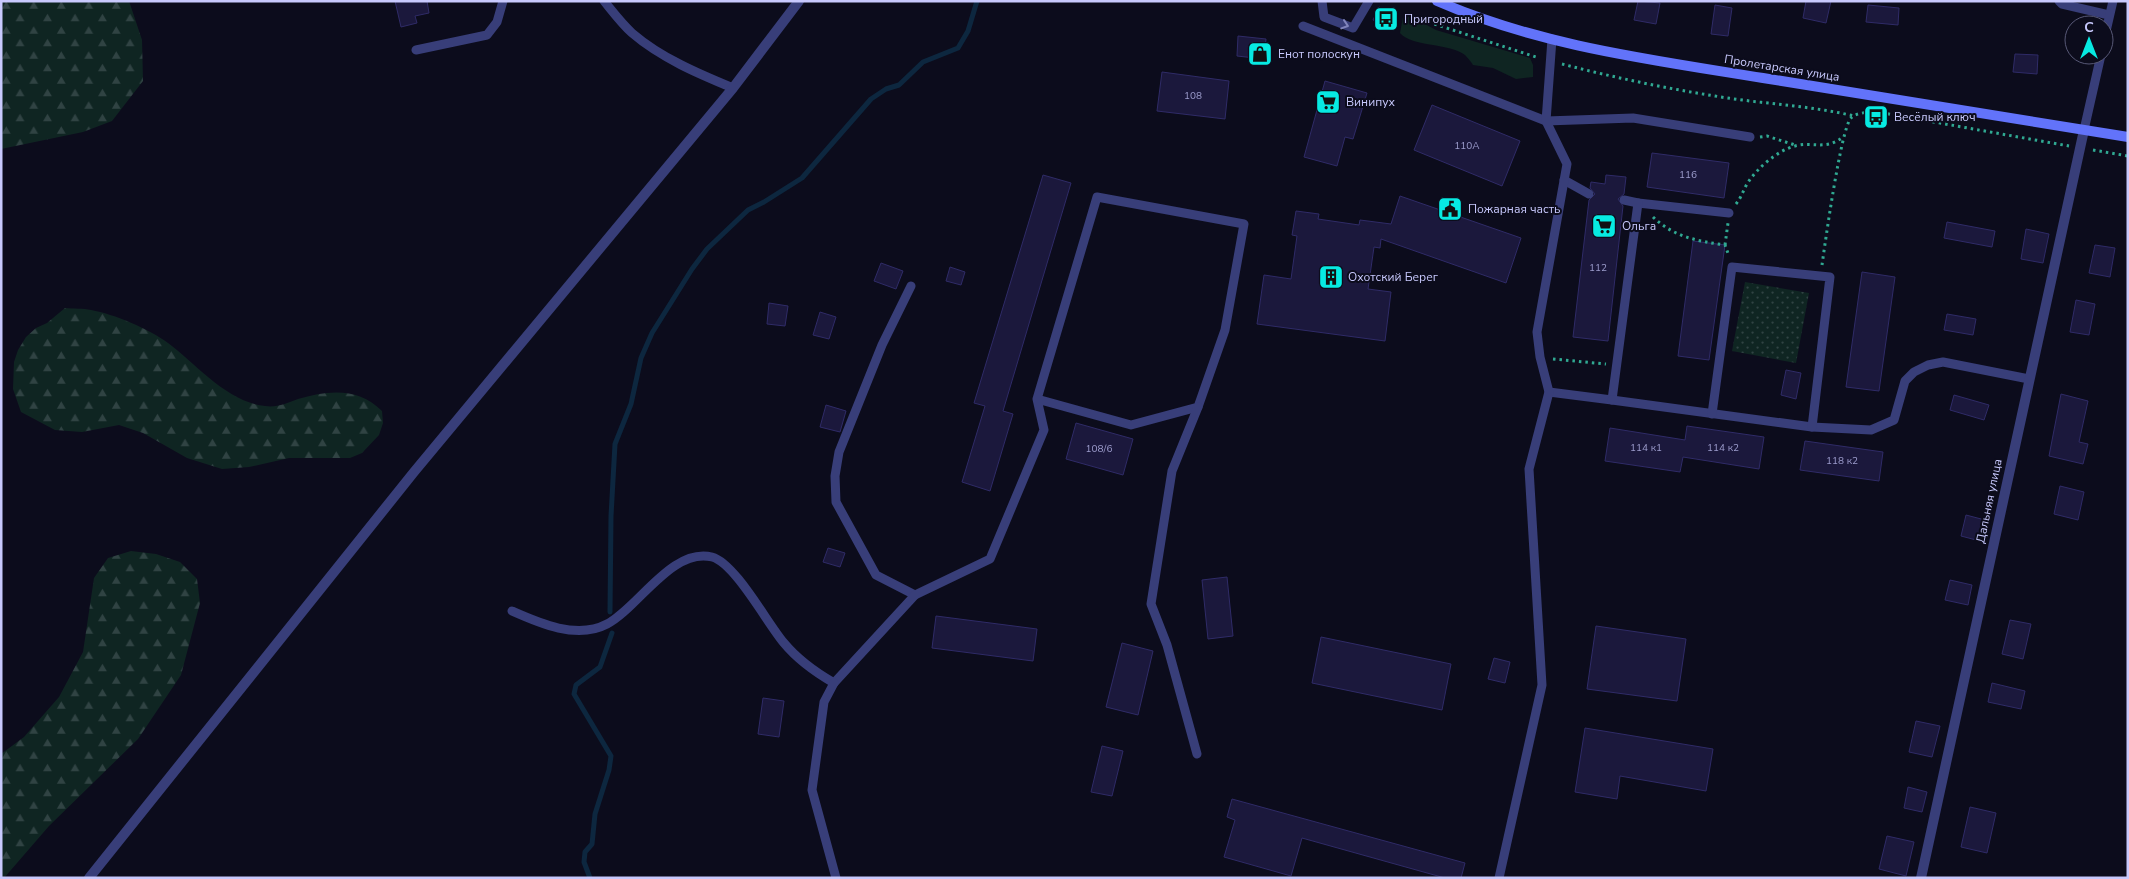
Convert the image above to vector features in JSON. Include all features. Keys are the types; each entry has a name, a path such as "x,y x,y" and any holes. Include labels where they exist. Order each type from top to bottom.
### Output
{"main road":[{"name":"Пролетарская улица","path":"1437,1 1475,18 1552,39 1627,56 2128,137"}],"street":[{"path":"89,878 414,472 733,88 800,1"},
{"name":"Дальняя улица","path":"1921,878 2028,379 2084,130"}],"lane":[{"path":"416,50 487,35 497,22 502,1"},
{"path":"604,1 632,33 663,54 694,72 733,88"},
{"path":"1322,1 1324,18 1353,28 1368,1"},
{"path":"2059,1 2062,4 2109,15 2113,1"},
{"path":"1303,26 1546,121 1633,118 1750,137"},
{"path":"1499,878 1542,685 1529,469 1549,392 1540,357 1537,332 1567,164 1546,121 1552,39"},
{"path":"2084,130 2099,65"},
{"path":"1564,180 1590,194"},
{"path":"836,878 812,790 824,702 834,683 915,595 990,559 1044,430 1037,399 1097,197 1244,224 1225,330 1198,407 1172,471 1151,604 1168,646 1197,754"},
{"path":"1624,200 1729,213"},
{"path":"1612,400 1638,203"},
{"path":"1712,414 1732,267 1830,277 1812,427"},
{"path":"911,286 882,345 839,452 835,476 836,502 876,576 915,595"},
{"path":"1549,392 1812,427 1871,430 1884,426 1894,420 1906,382 1914,372 1928,365 1943,362 2028,379"},
{"path":"1037,399 1132,425 1198,407"},
{"path":"512,611 554,627 585,630 597,627 606,624 620,614 652,584 683,561 692,557 712,557 732,570 770,626 790,650 816,673 834,683"}],"path":[{"path":"1422,20 1550,61 1668,88 1766,103 1824,109 1854,116"},
{"path":"1821,276 1827,220 1844,136 1849,119 1854,116 1872,111 2128,156"},
{"path":"1750,137 1767,136 1796,145 1824,145 1837,142 1844,136"},
{"path":"1732,267 1725,245 1729,213 1748,183 1778,154 1796,145"},
{"path":"1673,232 1693,241 1725,245"},
{"path":"1540,357 1617,365"}],"green space":[{"path":"1,1 129,1 142,40 143,81 112,121 83,132 1,149"},
{"path":"1408,15 1436,30 1530,58 1533,65 1533,77 1516,79 1493,68 1473,65 1465,55 1450,48 1413,41 1400,33 1403,17"},
{"path":"1745,282 1809,293 1796,363 1732,351"},
{"path":"65,308 100,312 141,327 168,343 225,390 251,403 265,406 282,405 309,396 332,393 353,394 363,398 373,403 382,411 383,423 379,435 362,453 350,458 289,458 249,467 222,469 187,458 143,433 119,425 82,432 55,430 21,412 13,389 14,362 18,350 26,337"},
{"path":"131,551 156,554 180,562 197,579 200,603 181,675 138,739 49,826 4,878 1,878 1,754 24,737 59,697 83,652 94,578 108,558"}],"building":[{"path":"395,1 427,1 429,13 415,16 417,23 401,27"},
{"path":"1638,1 1660,3 1656,24 1634,20"},
{"path":"1806,1 1831,1 1826,23 1803,18"},
{"path":"1715,5 1732,8 1728,36 1711,34"},
{"path":"1868,5 1899,8 1898,25 1866,22"},
{"path":"1379,7 1397,16 1391,28 1373,20"},
{"path":"1238,36 1266,39 1264,59 1237,56"},
{"path":"2015,54 2038,55 2037,74 2013,72"},
{"path":"1162,72 1229,81 1225,119 1157,111"},
{"path":"1325,81 1367,93 1353,139 1345,137 1337,166 1304,157"},
{"path":"1432,105 1520,141 1502,186 1414,150"},
{"path":"1652,153 1729,163 1724,198 1647,187"},
{"path":"1043,175 1071,183 1003,411 1013,414 990,491 962,482 985,406 974,403"},
{"path":"1606,175 1626,177 1624,194 1618,199 1623,206 1608,341 1573,337 1589,200 1595,194 1590,188 1591,182 1605,184"},
{"name":"Охотский Берег","path":"1400,196 1521,238 1506,283 1381,239 1380,248 1374,247 1368,289 1391,292 1385,341 1257,324 1264,275 1291,279 1297,236 1292,235 1296,211 1319,214 1318,219 1359,225 1360,220 1391,224"},
{"path":"1947,222 1995,231 1992,247 1944,238"},
{"path":"2026,229 2049,234 2043,263 2021,259"},
{"path":"1693,241 1725,245 1709,360 1678,356"},
{"path":"2095,245 2115,248 2110,277 2089,273"},
{"path":"881,263 903,271 896,289 874,281"},
{"path":"950,267 965,272 961,285 946,281"},
{"path":"1862,272 1895,277 1879,391 1846,387"},
{"path":"2076,300 2095,304 2089,335 2070,332"},
{"path":"769,303 788,306 785,326 767,324"},
{"path":"820,312 836,317 829,339 813,335"},
{"path":"1947,314 1976,319 1973,335 1944,330"},
{"path":"1786,370 1801,373 1796,399 1781,395"},
{"path":"2061,394 2088,401 2079,442 2088,444 2083,464 2049,456"},
{"path":"1954,395 1989,405 1984,420 1950,410"},
{"path":"826,405 846,411 840,432 820,427"},
{"path":"1076,423 1133,439 1123,475 1066,459"},
{"path":"1687,426 1764,437 1759,469 1683,457 1680,472 1605,461 1610,428 1685,440"},
{"path":"1805,441 1883,452 1879,481 1800,470"},
{"path":"2060,486 2084,492 2078,520 2054,514"},
{"path":"1966,515 1985,520 1980,541 1961,536"},
{"path":"828,548 845,553 840,567 823,562"},
{"path":"1227,577 1233,636 1208,639 1202,580"},
{"path":"1950,580 1972,585 1968,605 1945,600"},
{"path":"936,616 1037,629 1033,661 932,648"},
{"path":"2010,620 2031,624 2023,659 2002,654"},
{"path":"1596,626 1686,639 1677,701 1587,689"},
{"path":"1321,637 1451,664 1442,710 1312,683"},
{"path":"1122,643 1153,651 1138,715 1106,707"},
{"path":"1494,658 1510,662 1505,683 1488,679"},
{"path":"1992,683 2025,691 2021,709 1988,702"},
{"path":"763,698 784,701 779,737 758,734"},
{"path":"1916,721 1940,726 1932,757 1909,752"},
{"path":"1585,728 1713,749 1706,791 1620,776 1617,799 1575,792"},
{"path":"1102,746 1123,751 1112,796 1091,792"},
{"path":"1908,787 1927,792 1922,812 1904,808"},
{"path":"1232,799 1465,863 1461,878 1445,878 1302,838 1291,876 1224,857 1235,820 1227,817"},
{"path":"1970,807 1996,813 1987,853 1961,847"},
{"path":"1887,836 1914,842 1906,876 1879,869"}],"waterway":[{"path":"610,612 611,516 615,444 631,404 641,358 652,333 692,269 707,249 748,210 802,178 871,99 886,89 899,85 923,62 958,48 968,31 977,1"},
{"path":"590,878 584,862 585,852 592,844 595,814 609,770 611,756 574,694 576,685 600,667 612,633"}],"place":[{"name":"Пригородный","path":"1386,19"},
{"name":"Енот полоскун","path":"1260,54"},
{"name":"Винипух","path":"1328,102"},
{"name":"Весёлый ключ","path":"1876,117"},
{"name":"Пожарная часть","path":"1450,209"},
{"name":"Ольга","path":"1604,226"},
{"name":"Охотский Берег","path":"1331,277"}]}
